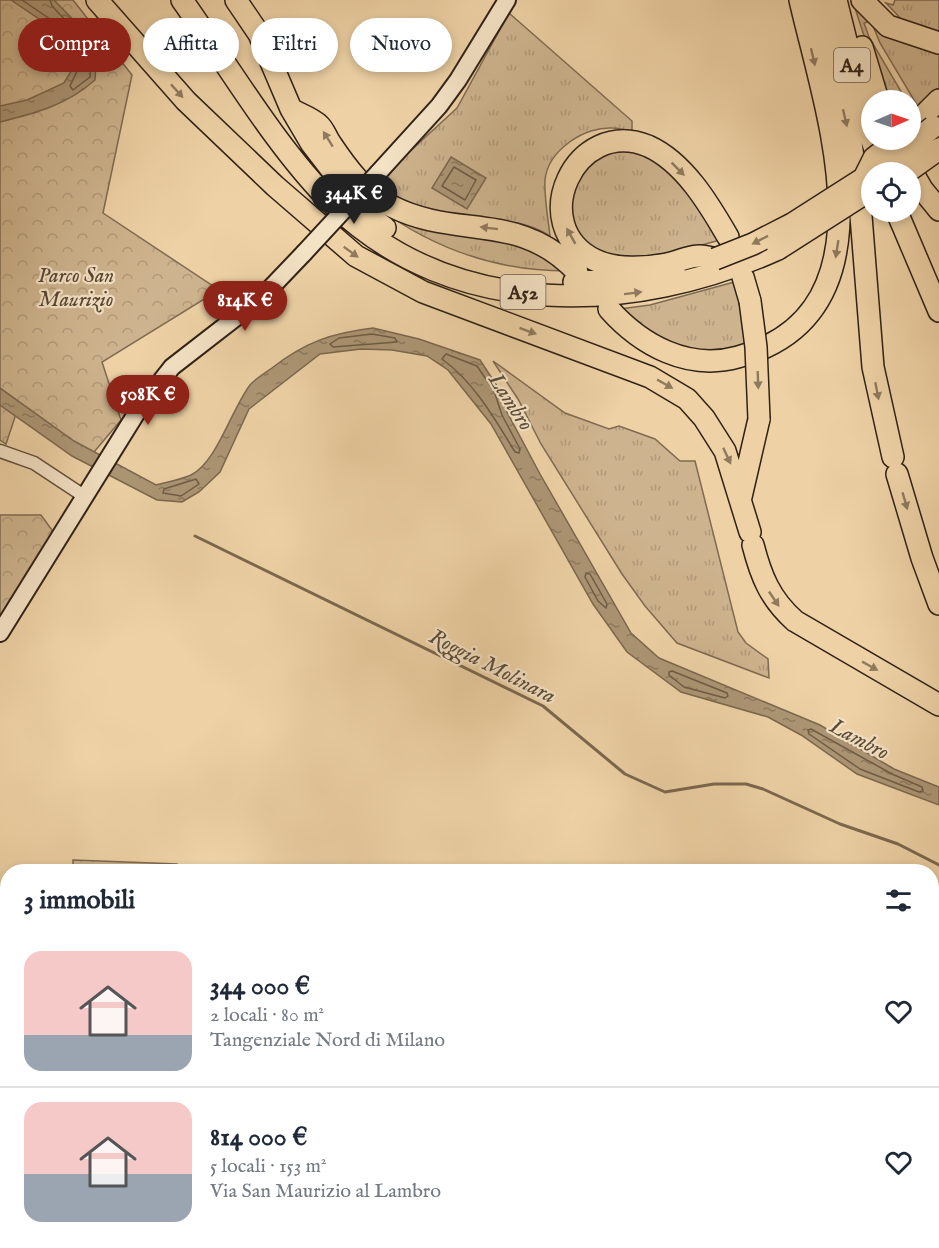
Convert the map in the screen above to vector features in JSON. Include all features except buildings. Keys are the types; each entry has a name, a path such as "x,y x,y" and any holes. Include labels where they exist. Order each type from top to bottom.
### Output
{"highway":[{"path":"97,0 186,101 275,186 356,256 423,292 618,364 662,382 682,395 704,418 725,451 741,498 764,583 788,615 841,650 928,698"},
{"name":"A52","path":"182,0 300,166 333,204 381,242 438,272 492,288 529,293 612,296 680,285 747,263 778,249 828,220 861,190"},
{"name":"A52","path":"236,0 258,33 291,110 311,143 365,213 421,250 461,265 532,279 590,282 649,276 707,256 753,244 861,186"},
{"path":"609,309 625,327 657,348 691,358 722,360 752,354 783,340 799,327 822,295 835,260 840,227 839,203 828,123 800,0"},
{"name":"A4","path":"817,0 850,135 861,216 873,367 895,465 922,558 939,604"},
{"name":"A4","path":"836,0 867,129 870,162"},
{"path":"850,0 875,90"},
{"path":"862,0 888,26 939,43"},
{"path":"879,0 888,13 909,34"},
{"path":"913,162 931,133 939,100"},
{"path":"291,110 319,125 355,177 388,204 427,220 512,231 548,247 577,272"},
{"path":"904,162 931,133"},
{"name":"A52","path":"895,162 931,133"},
{"path":"707,256 647,267 609,264 595,260 579,249 569,234 563,218 561,200 565,182 573,167 600,146 633,141 648,146 665,156 694,186 728,237"},
{"path":"874,162 874,158 884,150"},
{"path":"901,150 922,189 939,210"},
{"path":"901,222 939,311"},
{"path":"741,498 759,419 756,347 750,301 743,277"}],"main road":[{"path":"0,633 98,472 139,409 172,367 261,298 378,173 439,106 507,0"}],"street":[{"path":"0,451 34,463 84,496"}],"green space":[{"name":"Parco San Maurizio","path":"0,0 73,0 87,18 18,18 18,72 130,72 132,75 103,213 219,290 102,362 121,420 89,458 17,411 6,444 0,440"},
{"path":"895,0 939,0 939,39 902,20 886,3 893,5"},
{"path":"853,2 939,50 939,95 921,117 921,90 908,90 880,43 871,21 864,23 869,37 900,90 882,90"},
{"path":"509,13 632,121 632,132 618,128 591,131 570,142 553,159 545,180 550,236 537,229 511,222 433,213 410,203 380,185 406,155 457,108"},
{"path":"627,145 671,167 720,240 655,258 598,256 572,227 570,189 591,157"},
{"path":"366,198 517,240 566,271 512,266 460,252 411,229"},
{"path":"738,281 751,351 732,355 660,344 619,309 650,305"},
{"path":"493,361 565,413 609,429 619,426 655,439 680,461 695,461 738,632 746,643 768,659 769,678 677,643 645,606 622,574 541,444 518,399"},
{"path":"0,515 41,515 57,537 0,625"},
{"path":"73,860 177,864 73,864"}],"water":[{"path":"11,0 54,0 72,18 38,18"},
{"path":"71,72 95,72 95,80 62,102 0,122 0,106 27,100 64,83"},
{"path":"451,157 486,178 467,209 432,188"},
{"path":"373,328 419,339 480,360 499,389 507,412 540,474 631,633 659,658 820,725 894,769 939,787 939,805 857,774 801,735 768,717 681,692 627,652 593,604 491,424 448,370 427,356 392,350 361,349 320,354 249,409 220,472 199,492 182,502 157,500 72,456 0,405 0,388 74,441 156,485 187,477 200,468 209,459 250,385 284,359 320,340"}],"waterway":[{"name":"Roggia Molinara","path":"195,536 543,706 625,774 665,792 714,784 746,784 763,789 840,824 898,844 937,864"}],"water label":[{"name":"Lambro","path":"512,401"},
{"name":"Lambro","path":"860,738"}]}
